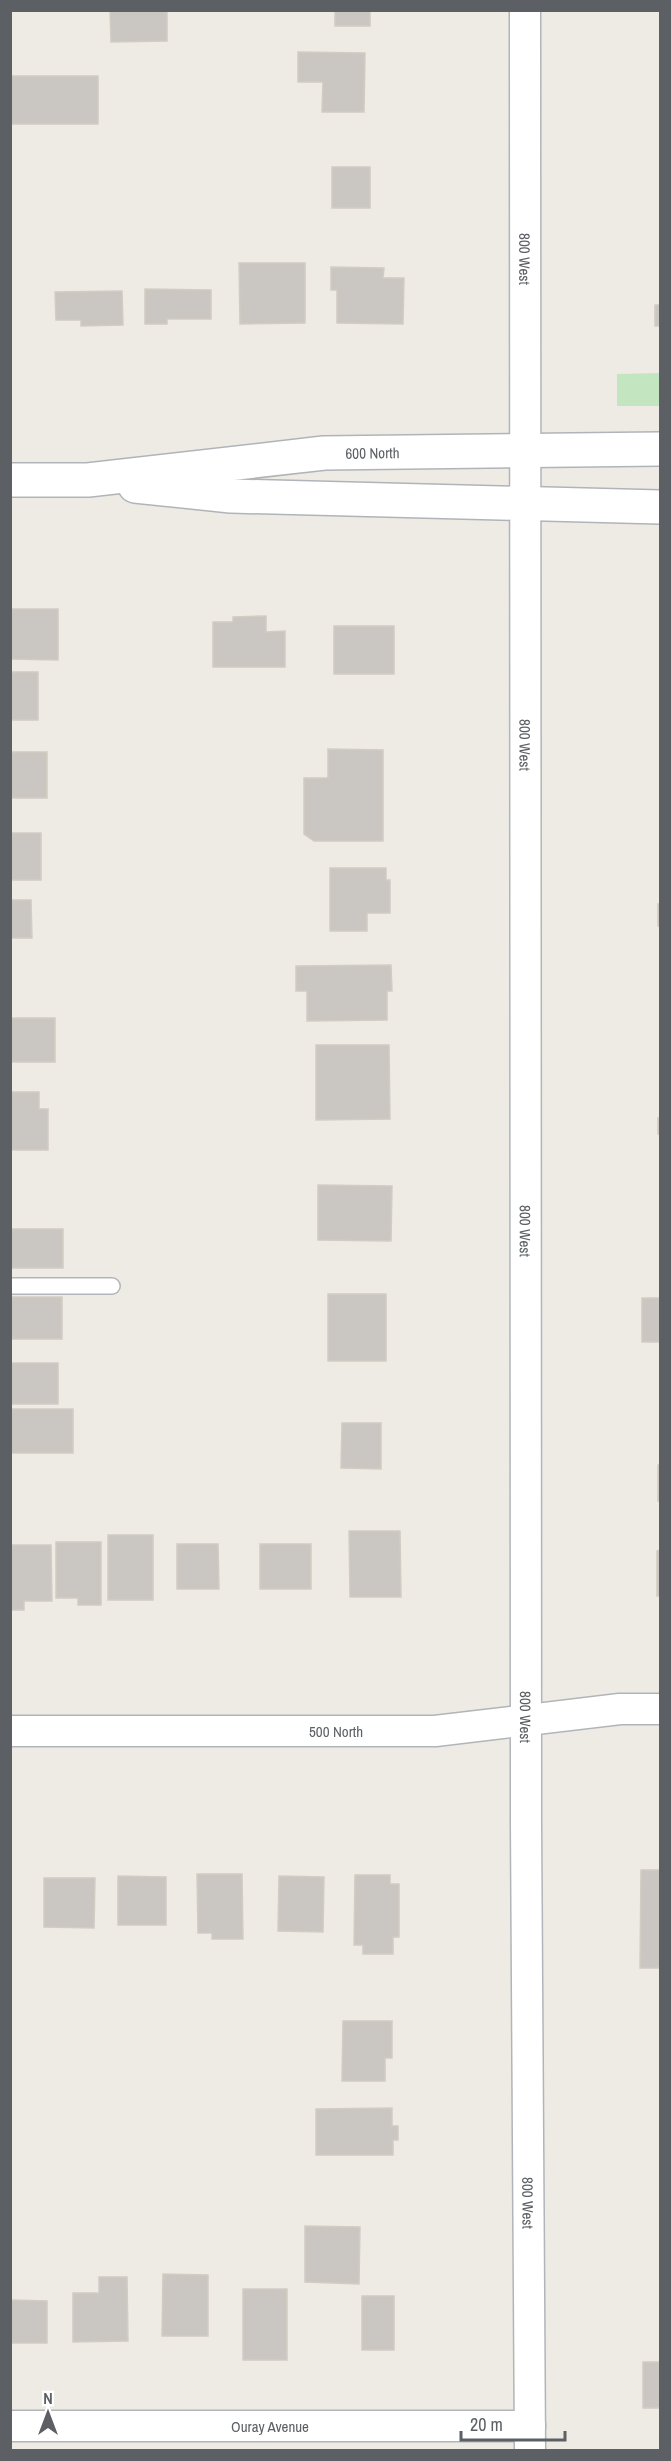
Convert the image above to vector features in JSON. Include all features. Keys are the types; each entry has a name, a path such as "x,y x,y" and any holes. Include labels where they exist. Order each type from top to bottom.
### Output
{"main road":[{"name":"600 North","path":"88,480 305,454 660,448"},
{"name":"600 North","path":"10,480 88,480 231,496 660,507"}],"street":[{"name":"800 West","path":"525,10 526,1720 530,2438"},
{"name":"500 North","path":"10,1731 435,1731 620,1710 660,1709"},
{"name":"Ouray Avenue","path":"10,2426 530,2438"}],"lane":[{"path":"10,1287 112,1286"}],"green space":[{"path":"660,373 660,406 617,406 617,374"}],"building":[{"path":"110,10 167,10 167,41 111,42"},
{"path":"370,10 370,26 335,26 335,11 327,11"},
{"path":"298,52 365,53 364,112 322,112 323,82 298,82"},
{"path":"10,76 98,76 98,124 10,124"},
{"path":"332,167 370,167 370,208 332,208"},
{"path":"239,263 305,263 305,323 240,324"},
{"path":"331,267 384,268 383,278 404,278 403,324 337,323 337,290 331,290"},
{"path":"145,289 211,290 211,319 167,319 167,324 145,324"},
{"path":"122,291 123,325 81,326 81,320 56,320 55,292"},
{"path":"655,305 660,305 660,326 655,326"},
{"path":"10,609 58,609 58,660 10,659"},
{"path":"266,616 266,632 285,631 285,667 213,667 213,622 233,622 233,617"},
{"path":"334,626 394,626 394,674 334,674"},
{"path":"10,672 38,672 38,720 10,720"},
{"path":"328,749 383,750 383,841 314,841 304,834 304,778 328,778"},
{"path":"10,752 47,752 47,798 10,798"},
{"path":"10,833 41,833 41,880 10,880"},
{"path":"330,868 386,868 386,880 390,880 390,913 367,913 367,931 330,931"},
{"path":"10,900 31,900 32,938 10,938"},
{"path":"658,904 660,904 660,926 658,926"},
{"path":"391,965 392,991 387,991 387,1020 307,1021 307,991 296,991 296,966"},
{"path":"10,1018 55,1018 55,1062 10,1062"},
{"path":"316,1045 389,1045 390,1119 316,1120"},
{"path":"10,1092 39,1092 39,1109 48,1109 48,1150 10,1150"},
{"path":"658,1118 660,1118 660,1134 658,1134"},
{"path":"318,1185 392,1186 391,1241 318,1240"},
{"path":"10,1229 63,1229 63,1268 10,1268"},
{"path":"328,1294 386,1294 386,1361 328,1361"},
{"path":"10,1297 62,1297 62,1339 10,1339"},
{"path":"642,1298 660,1298 660,1342 642,1342"},
{"path":"10,1363 58,1363 58,1404 10,1404"},
{"path":"10,1409 73,1409 73,1453 10,1453"},
{"path":"342,1423 381,1423 381,1469 341,1468"},
{"path":"658,1465 660,1465 660,1501 658,1501"},
{"path":"349,1531 400,1531 401,1597 350,1597"},
{"path":"108,1535 153,1535 153,1600 108,1600"},
{"path":"56,1542 101,1542 101,1605 78,1605 78,1598 56,1598"},
{"path":"177,1544 218,1544 219,1589 177,1589"},
{"path":"260,1544 311,1544 311,1589 260,1589"},
{"path":"10,1545 51,1545 52,1601 24,1601 24,1610 10,1610"},
{"path":"660,1550 660,1596 657,1596 657,1551"},
{"path":"641,1870 660,1870 660,1968 640,1968"},
{"path":"197,1874 242,1874 243,1939 212,1939 212,1933 198,1933"},
{"path":"355,1875 390,1875 390,1884 399,1884 399,1937 393,1937 393,1954 363,1954 363,1945 354,1945"},
{"path":"118,1876 166,1877 166,1925 118,1925"},
{"path":"279,1876 324,1877 323,1932 278,1931"},
{"path":"44,1878 95,1878 94,1928 44,1927"},
{"path":"343,2021 392,2021 392,2058 385,2058 385,2081 342,2081"},
{"path":"392,2108 392,2126 398,2126 398,2140 393,2140 393,2155 316,2155 316,2109"},
{"path":"305,2226 360,2227 359,2284 305,2282"},
{"path":"163,2274 208,2275 208,2336 162,2336"},
{"path":"99,2277 127,2277 128,2341 73,2342 73,2293 99,2293"},
{"path":"243,2289 287,2289 287,2360 243,2360"},
{"path":"362,2296 394,2296 394,2350 362,2350"},
{"path":"10,2300 47,2301 47,2343 10,2343"},
{"path":"643,2362 660,2362 660,2408 643,2408"}]}
